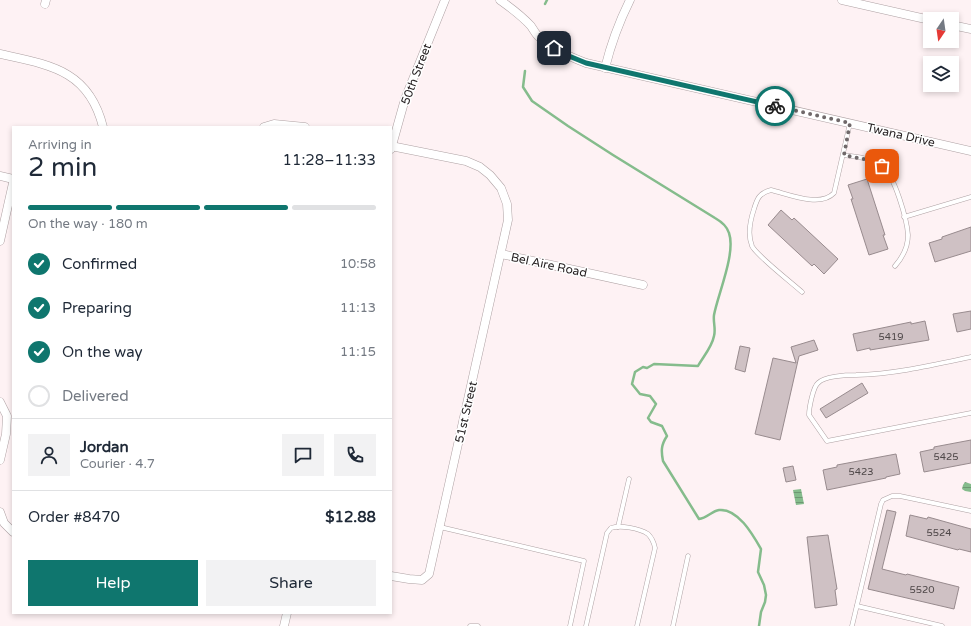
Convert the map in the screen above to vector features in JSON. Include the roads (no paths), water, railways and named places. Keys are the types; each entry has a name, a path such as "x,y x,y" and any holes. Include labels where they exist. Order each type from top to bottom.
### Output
{"street":[{"name":"50th Street","path":"392,144 405,99 445,0"},
{"name":"Twana Drive","path":"500,0 516,10 537,35 554,48 586,63 971,151"},
{"path":"605,68 619,23 630,0"},
{"path":"842,0 923,18"},
{"path":"959,26 971,29"},
{"path":"0,54 41,63 61,70 80,83 94,100 103,126"},
{"path":"267,126 274,124 295,126"},
{"name":"Bel Aire Road","path":"392,147 466,161 480,167 490,175 501,188 507,204 508,220 500,254 643,285"},
{"path":"0,176 12,179"},
{"path":"0,241 12,187"},
{"name":"51st Street","path":"392,576 422,580 426,578 430,569 500,254"},
{"path":"0,402 7,416 6,434 0,460"},
{"path":"0,512 4,523 12,531"},
{"path":"284,626 287,614"}],"lane":[{"path":"802,292 753,247 750,232 752,215 758,198 766,191 771,190 808,199 820,200 827,198 834,193 844,155 850,123"},
{"path":"844,155 868,160 882,166 893,181 908,236 904,253 895,266"},
{"path":"904,217 971,197"},
{"path":"971,357 908,370 845,375 824,379 818,382 815,387 809,415 827,441 971,413"},
{"path":"618,527 629,479"},
{"path":"852,626 883,500 892,496 908,497 971,512"},
{"path":"586,626 607,533 611,528 618,527 641,531 648,535 654,542 655,548 637,626"},
{"path":"440,528 584,561 570,626"},
{"path":"673,626 688,556"},
{"path":"857,606 942,626"},
{"path":"470,626 478,626"}],"waterway":[{"path":"545,4 547,0"},
{"path":"525,71 523,87 532,101 613,155 718,220 727,228 731,241 730,251 726,274 714,315 714,336 707,352 698,366 654,364 647,368 643,367 635,372 632,384 640,394 650,396 656,404 648,418 651,422 662,426 667,436 662,448 663,461 699,519 719,510 732,513 744,524 761,549 758,572 764,585 766,595 759,626"}]}
